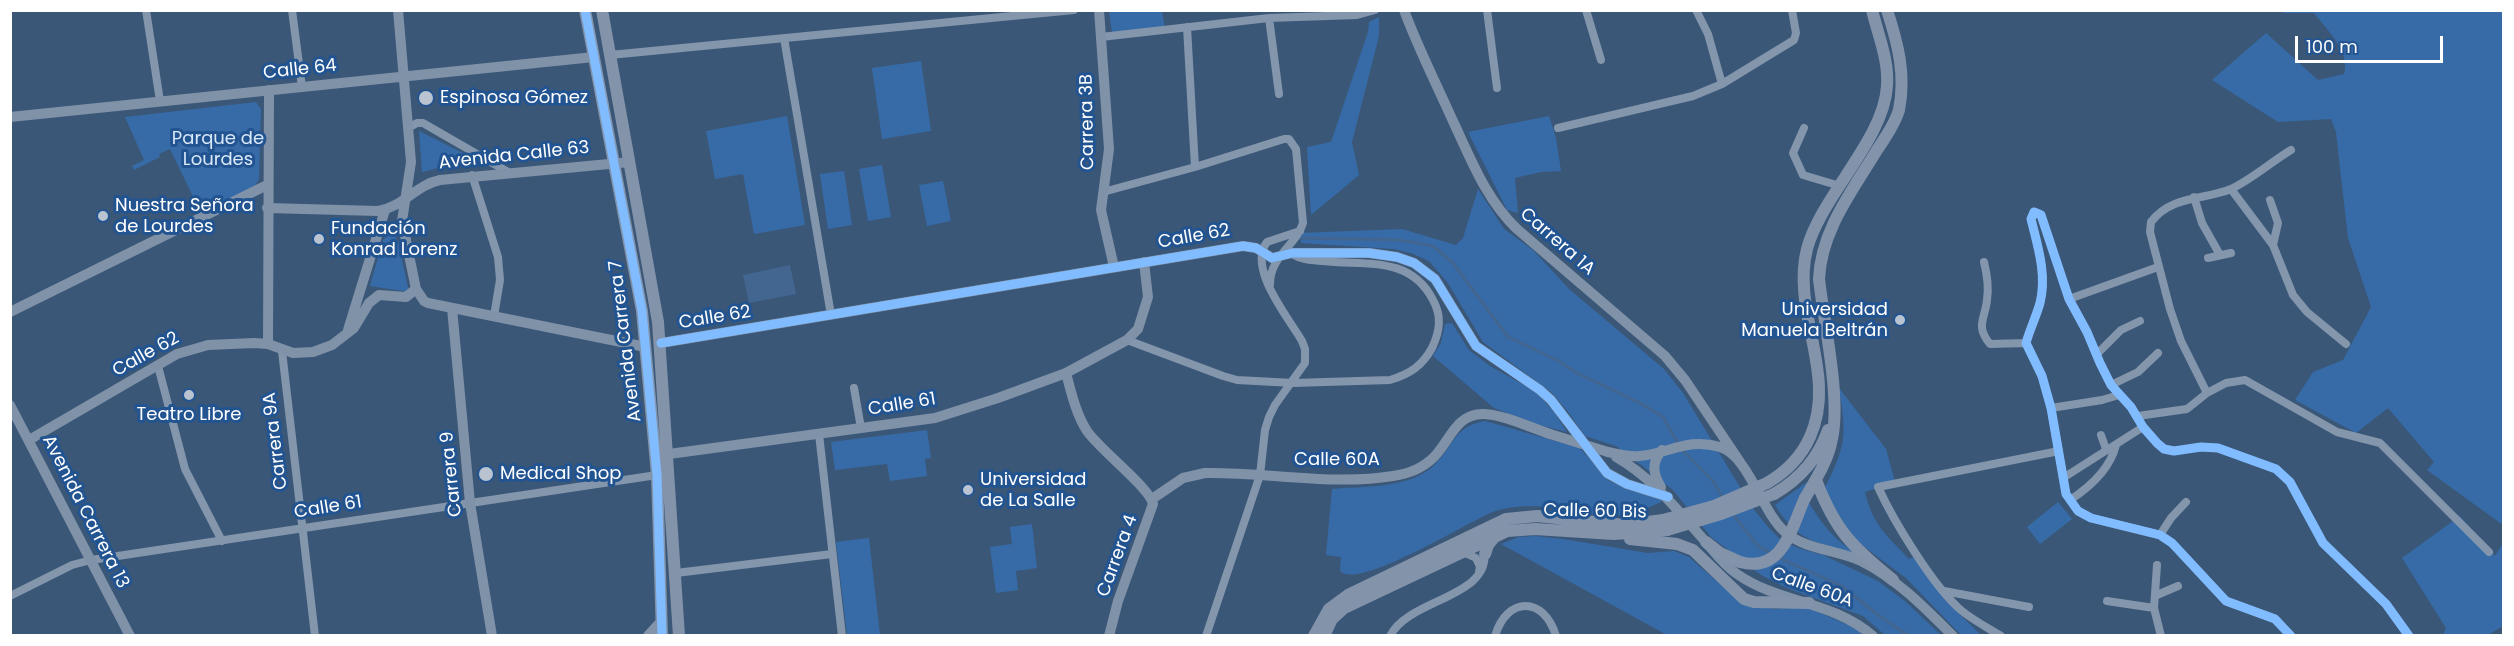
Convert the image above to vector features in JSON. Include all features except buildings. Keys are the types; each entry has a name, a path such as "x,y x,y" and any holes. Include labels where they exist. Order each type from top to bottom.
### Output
{"main road":[{"name":"Avenida Carrera 7","path":"585,10 640,300 646,347 657,475 661,630"},
{"name":"Avenida Carrera 7","path":"602,10 652,280 661,343 680,636"},
{"name":"Calle 60 Bis","path":"1324,636 1332,619 1344,608 1497,534 1525,528 1636,533 1721,514 1770,488 1802,452 1812,431 1819,406 1820,382 1805,291 1805,263 1812,236 1873,130 1887,87 1883,46 1872,10"},
{"path":"1706,542 1720,553 1740,562 1764,560 1782,549 1793,531 1805,498 1816,480 1832,440 1835,423 1822,312 1820,262 1836,217 1881,144 1898,111 1902,81 1901,58 1887,10"},
{"name":"Calle 60 Bis","path":"1770,488 1786,487 1806,470 1818,452 1829,427 1833,398"},
{"path":"1816,480 1828,510 1847,540 1893,580"},
{"name":"Calle 60 Bis","path":"1314,636 1322,619 1338,602 1469,535 1506,519 1537,516 1625,525 1665,525"},
{"path":"1599,533 1686,546 1701,557 1734,591 1754,602 1809,603"},
{"path":"1485,554 1488,545 1497,534"},
{"path":"649,636 661,630"}],"street":[{"path":"146,10 160,101"},
{"path":"292,10 302,87"},
{"path":"345,336 391,235 411,170 398,10"},
{"path":"610,55 1074,10"},
{"name":"Carrera 3B","path":"1099,10 1109,149 1102,220 1114,267"},
{"path":"1101,37 1269,18 1357,15 1375,10"},
{"name":"Carrera 1A","path":"1404,10 1476,170 1498,209 1517,229 1665,356 1685,380 1740,462"},
{"path":"1487,10 1497,88"},
{"path":"1586,10 1600,60"},
{"path":"1696,10 1708,34 1722,84"},
{"path":"1558,128 1693,96 1722,84 1794,40 1796,33 1792,10"},
{"path":"1269,18 1279,94"},
{"path":"1187,27 1195,167"},
{"path":"784,38 831,315"},
{"name":"Calle 64","path":"10,117 594,57"},
{"path":"268,344 269,90"},
{"path":"408,128 417,123 423,123 508,172"},
{"path":"1804,128 1792,153 1803,175 1840,186"},
{"path":"1103,192 1289,139 1296,149 1304,223 1271,270 1270,287"},
{"path":"2207,393 2181,341 2158,267 2150,232 2151,222 2163,210 2194,196 2231,189 2291,150"},
{"name":"Avenida Calle 63","path":"267,208 367,212 385,210 432,182 508,172 630,162"},
{"path":"472,176 498,257 500,280 495,316"},
{"path":"10,312 267,185"},
{"path":"2231,189 2273,244 2293,296 2307,312 2346,344"},
{"path":"2194,196 2202,223 2220,255"},
{"path":"2270,200 2278,223 2273,244"},
{"path":"385,210 391,235 424,301 646,347"},
{"path":"2291,636 2275,619 2226,601 2172,543 2160,535 2091,518 2078,512 2070,500 2063,478 2051,408 2042,376 2026,343 2041,300 2043,282 2043,268 2031,219 2034,212 2041,215 2069,299 2088,332 2111,385 2118,396 2138,416 2143,427 2164,449 2174,451 2201,447 2218,448 2276,469 2290,482 2323,543 2386,604 2409,636"},
{"path":"1206,636 1260,475 1265,430 1269,417 1305,363 1305,349 1270,287 1261,266 1262,253 1267,242 1300,231"},
{"name":"Calle 62","path":"661,343 1243,246 1256,248 1272,258 1279,257"},
{"path":"1279,257 1292,253 1369,253 1397,257 1414,263 1435,279 1476,346 1527,380 1551,400 1607,473 1619,481 1664,493"},
{"path":"1127,340 1223,376 1256,382 1390,380 1404,376 1422,364 1433,346 1440,321 1433,298 1409,272 1386,265 1305,259 1292,253"},
{"path":"2208,258 2231,253"},
{"name":"Calle 61","path":"669,454 934,418 1066,373 1127,340 1138,328 1148,302 1149,289 1144,262"},
{"path":"1984,262 1988,276 1987,300 1981,325 1984,336 1990,344 2026,343"},
{"path":"2069,299 2158,267"},
{"name":"Calle 62","path":"29,440 177,354 207,345 268,344 282,351 293,353 313,352 332,345 345,336 360,322 374,298 384,294 406,297 414,293 416,289"},
{"name":"Carrera 9","path":"452,308 470,503 492,636"},
{"path":"2097,354 2121,330 2140,321"},
{"name":"Carrera 9A","path":"282,351 315,636"},
{"path":"2111,385 2138,372 2158,353"},
{"path":"158,366 186,469 222,541"},
{"name":"Carrera 4","path":"1066,373 1076,406 1087,431 1106,454 1145,489 1152,499 1152,510 1118,602 1109,636"},
{"path":"2138,416 2187,409 2207,393 2226,383 2245,380 2337,432 2380,443 2489,552"},
{"path":"854,388 861,428"},
{"path":"2051,408 2118,396"},
{"name":"Avenida Carrera 13","path":"12,410 130,636"},
{"name":"Calle 60A","path":"1152,499 1172,483 1194,475 1218,473 1353,479 1404,474 1434,457 1459,423 1480,414 1608,452 1641,456 1689,444 1722,448 1740,462 1762,502 1786,533 1802,542 1861,561 1893,580 1953,636"},
{"path":"2063,478 2143,427"},
{"path":"819,434 842,636"},
{"path":"2101,435 2106,449"},
{"path":"2070,500 2088,488 2105,468 2113,456 2116,445"},
{"path":"1662,450 1654,466 1656,479 1664,493"},
{"path":"2001,636 1961,610 1944,591 1917,554 1878,487 2059,451"},
{"name":"Calle 60A","path":"1608,452 1639,471 1664,493 1729,568 1750,582 1840,613 1873,636"},
{"name":"Calle 61","path":"10,596 72,565 91,560 657,475"},
{"path":"2160,535 2170,518 2186,502"},
{"path":"1390,636 1402,618 1462,589 1478,576 1484,566 1485,554 1482,541 1469,535"},
{"path":"1461,551 1476,558 1480,567 1478,576"},
{"path":"676,573 832,554"},
{"path":"2157,565 2157,595 2154,608 2161,636"},
{"path":"2157,595 2178,586"},
{"path":"1944,591 2029,607"},
{"path":"2107,601 2154,608"},
{"path":"1495,636 1504,617 1515,608 1526,605 1541,610 1551,622 1556,636"}],"green space":[{"path":"1109,11 1162,12 1165,28 1112,32"},
{"path":"2284,11 2503,11 2503,525 2427,470 2434,462 2388,408 2356,433 2295,400 2313,372 2343,360 2371,307 2348,238 2336,132 2331,119 2278,122 2212,80 2266,33 2318,80 2344,74 2344,57 2341,49 2314,13 2283,13"},
{"path":"1379,17 1379,36 1352,142 1359,175 1311,215 1307,147 1331,142 1368,32 1369,22"},
{"path":"921,61 931,131 882,139 872,68"},
{"name":"Parque de Lourdes","path":"256,102 261,109 259,179 255,186 201,213 170,149 159,154 160,157 134,170 132,166 144,160 125,117"},
{"path":"787,116 805,225 754,234 743,174 715,179 706,131"},
{"path":"1549,116 1556,138 1561,171 1541,172 1515,178 1518,213 1507,210 1468,132"},
{"path":"419,131 475,159 422,172"},
{"path":"882,165 891,217 868,221 859,169"},
{"path":"844,171 852,225 828,229 820,174"},
{"path":"943,181 951,221 927,226 919,185"},
{"path":"1478,189 1504,229 1533,250 1569,289 1664,369 1683,393 1752,507 1781,540 1798,548 1823,555 1878,581 1906,602 1941,635 1885,635 1863,616 1787,588 1761,575 1711,537 1673,490 1616,446 1585,436 1552,393 1483,342 1448,283 1429,261 1411,253 1393,249 1301,243 1300,233 1402,229 1456,245 1463,238"},
{"path":"389,235 394,235 398,241 409,292 370,286 383,240"},
{"path":"1452,323 1469,350 1490,366 1535,391 1554,412 1567,432 1539,425 1494,408 1433,356 1441,343 1445,324"},
{"path":"1839,388 1886,449 1895,482 1865,492 1876,521 1909,559 1914,557 1944,599 1981,635 1961,635 1906,578 1859,543 1849,532 1824,490 1837,462 1843,440"},
{"path":"1485,421 1580,448 1609,481 1663,501 1634,512 1610,516 1547,507 1525,506 1503,509 1390,563 1351,575 1340,571 1341,557 1326,555 1332,489 1396,483 1421,475 1438,461 1459,433 1474,424"},
{"path":"927,430 931,458 925,459 927,476 890,481 887,464 835,470 831,442"},
{"path":"1814,477 1802,491 1820,520 1834,536 1861,556 1802,535 1784,518 1775,505"},
{"path":"2058,502 2072,519 2040,544 2027,527"},
{"path":"2460,516 2495,556 2503,543 2503,626 2488,635 2443,635 2446,628 2402,558"},
{"path":"1032,524 1037,568 1016,571 1018,590 996,593 990,547 1012,544 1010,527"},
{"path":"1535,536 1648,553 1674,551 1689,557 1739,601 1774,609 1807,607 1857,629 1863,635 1667,635 1501,544 1519,537"},
{"path":"869,538 880,635 847,635 836,542"}],"shaded area":[{"path":"790,265 796,294 749,303 743,275"}],"waterway":[{"path":"1299,238 1400,240 1433,246 1453,263 1508,337 1557,360 1577,373 1640,403 1663,417 1678,443"},
{"path":"1681,449 1713,481 1723,498"},
{"path":"1733,514 1757,545 1772,554"},
{"path":"1777,557 1842,586 1909,636"}],"cycle path":[{"path":"585,10 642,311 657,475 662,636"},
{"path":"2291,636 2275,619 2226,601 2172,543 2160,535 2091,518 2078,511 2066,494 2051,408 2042,376 2026,343 2038,308 2043,282 2041,261 2031,219 2034,212 2041,215 2069,299 2111,385 2131,407 2143,427 2157,443 2164,449 2174,451 2201,447 2218,448 2276,469 2290,482 2323,543 2386,604 2409,636"},
{"path":"661,343 1243,246 1256,248 1272,258 1292,253 1369,253 1397,257 1414,263 1435,279 1476,346 1551,400 1607,473 1627,484 1668,497"}],"place":[{"name":"Espinosa Gómez","path":"426,98"},
{"name":"Nuestra Señora de Lourdes","path":"103,216"},
{"name":"Fundación Konrad Lorenz","path":"319,239"},
{"name":"Universidad Manuela Beltrán","path":"1900,320"},
{"name":"Teatro Libre","path":"189,395"},
{"name":"Medical Shop","path":"486,474"},
{"name":"Universidad de La Salle","path":"968,490"}]}
